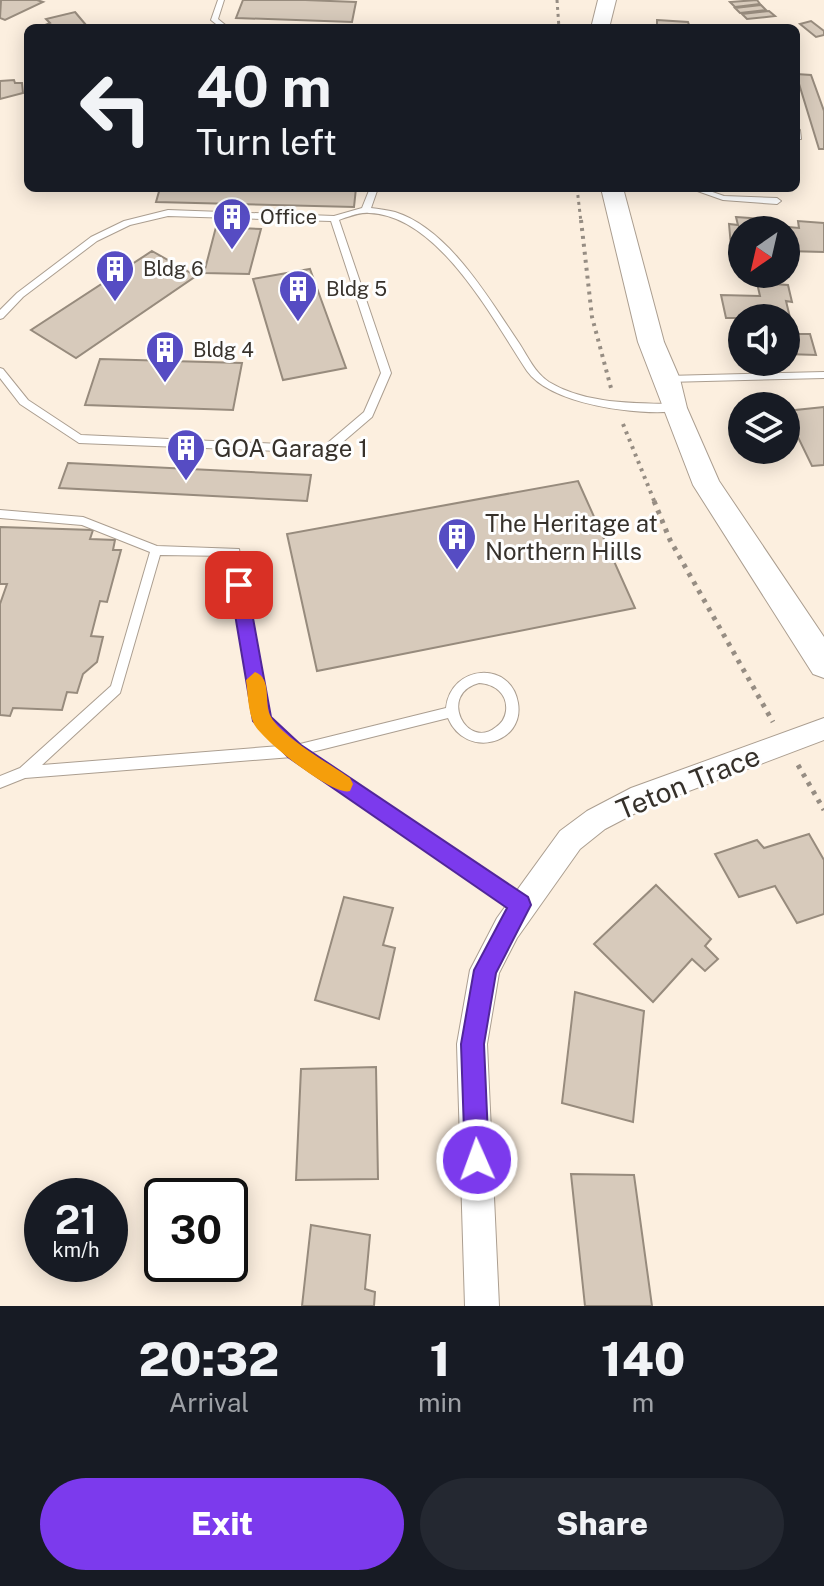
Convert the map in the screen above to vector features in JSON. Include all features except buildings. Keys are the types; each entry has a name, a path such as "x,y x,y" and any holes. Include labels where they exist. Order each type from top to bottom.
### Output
{"main road":[{"path":"601,24 607,0"},
{"path":"613,192 651,342 667,379 674,408 707,485 824,664"}],"street":[{"name":"Teton Trace","path":"482,1306 472,1044 485,970 521,905 570,840 596,820 654,792 824,729"}],"lane":[{"path":"220,24 214,20 221,0"},
{"path":"366,209 372,192"},
{"path":"705,192 723,198 777,201"},
{"path":"0,316 20,295 94,239 127,223 168,213 334,219 366,209 409,218 430,234 542,382 577,396 617,405 674,408"},
{"path":"0,371 24,402 79,439 326,450 368,414 386,373 334,219"},
{"path":"667,379 824,375"},
{"path":"0,514 83,521 156,550 235,552 262,721 294,751 521,905"},
{"path":"25,772 116,689 156,550"},
{"path":"481,679 502,686 510,693 515,712 506,728 489,736 469,733 454,721 451,712 454,693 461,686 481,679"},
{"path":"0,782 25,772 294,751 451,712"}],"path":[{"path":"557,0 559,24"},
{"path":"577,192 592,317 617,405 670,540 763,704"}],"slow traffic":[{"path":"255,680 262,721 294,751 343,784"}],"place":[{"name":"Office","path":"232,251"},
{"name":"Bldg 6","path":"115,303"},
{"name":"Bldg 5","path":"298,323"},
{"name":"Bldg 4","path":"165,384"},
{"name":"GOA Garage 1","path":"186,482"},
{"name":"The Heritage at Northern Hills","path":"457,571"}],"route":[{"path":"239,585 262,721 294,751 521,905 485,970 472,1044 477,1160"}]}
